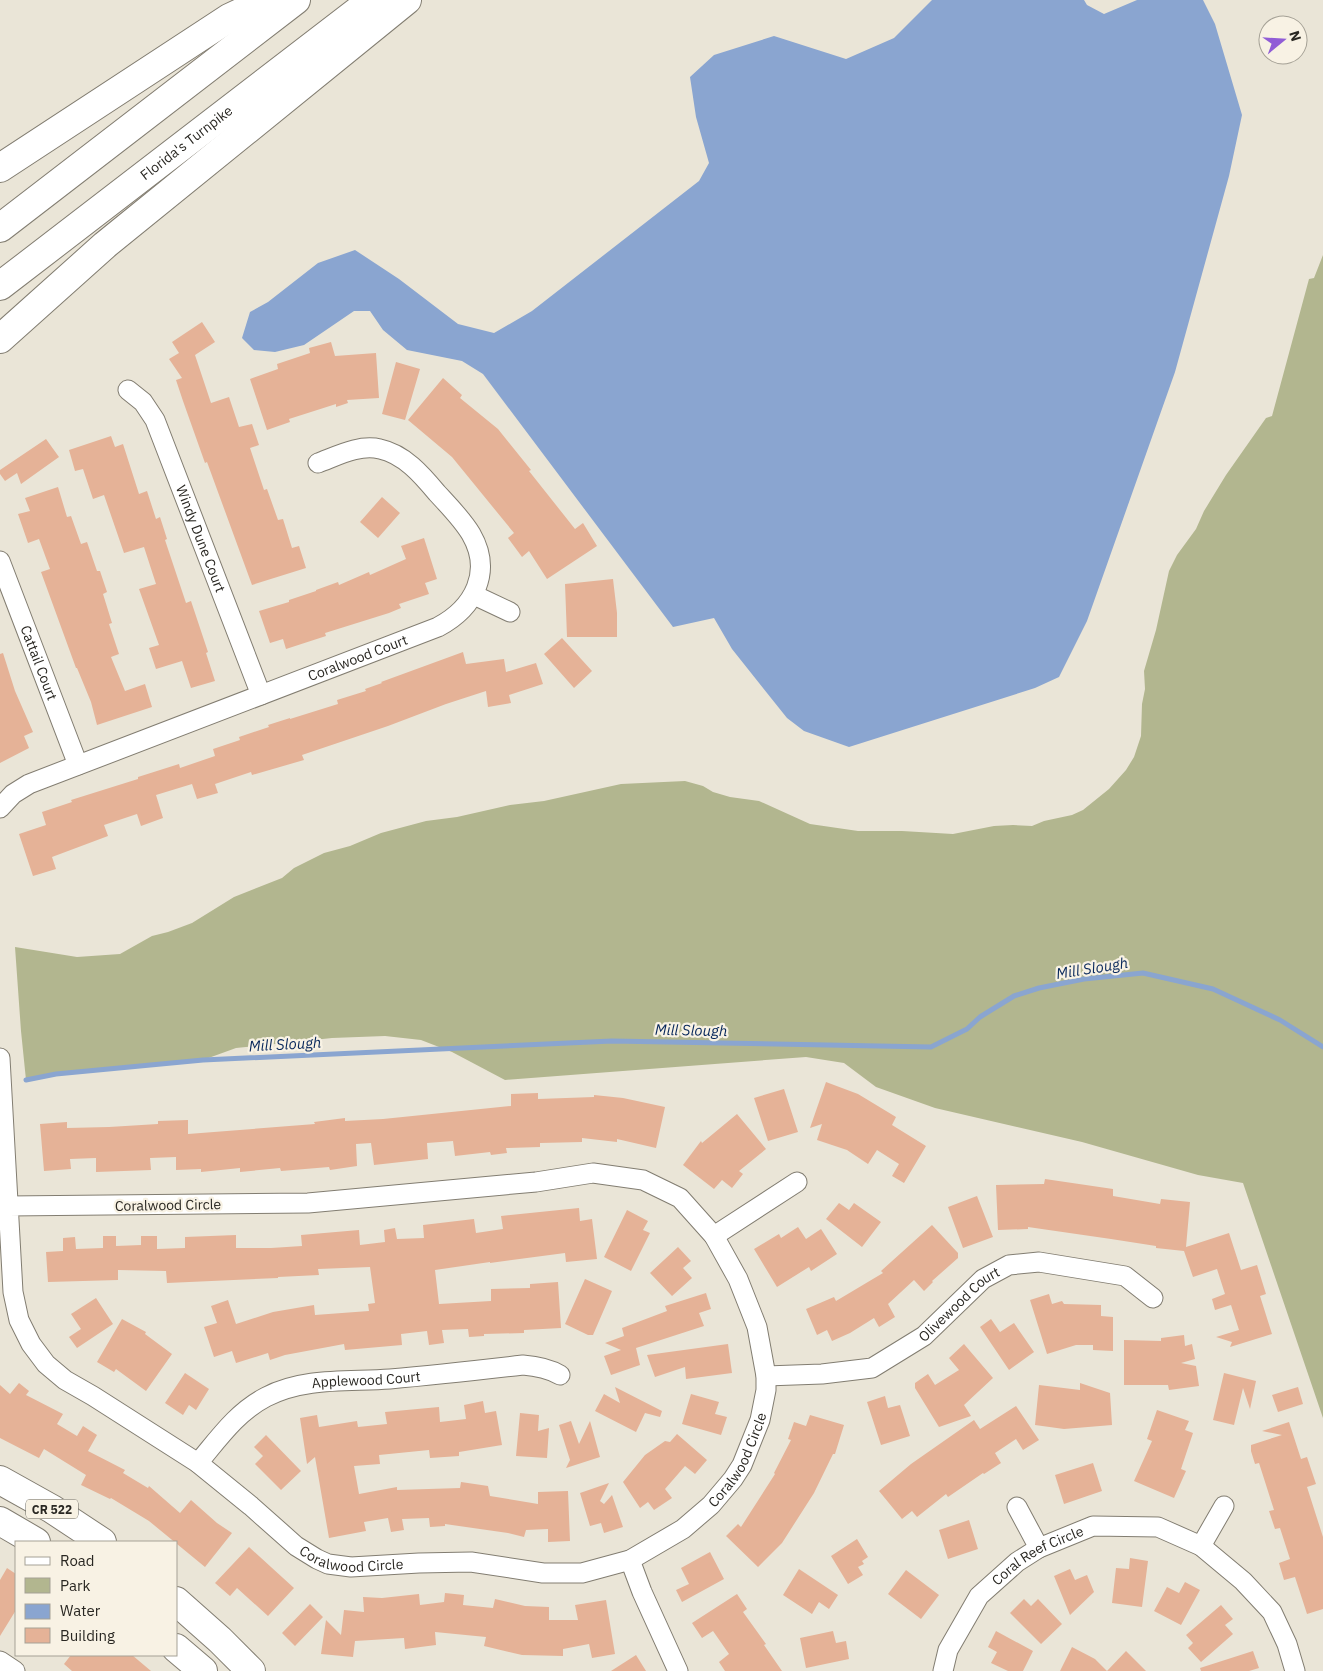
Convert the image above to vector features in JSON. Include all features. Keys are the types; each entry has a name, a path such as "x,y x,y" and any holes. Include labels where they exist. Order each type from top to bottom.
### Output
{"main road":[{"path":"0,168 229,18 267,0"},
{"path":"0,228 296,0"},
{"name":"Florida's Turnpike","path":"0,286 372,0"},
{"path":"0,339 104,245 407,0"},
{"name":"CR 522","path":"0,1480 52,1509 100,1541"},
{"name":"CR 522","path":"0,1521 34,1541"},
{"path":"178,1603 251,1671"},
{"path":"178,1650 203,1671"}],"street":[{"name":"Windy Dune Court","path":"128,390 143,402 155,420 261,695"},
{"name":"Coralwood Court","path":"0,808 6,800 21,788 438,627 464,609 474,595 478,579 480,564 477,549 472,535 428,482 398,456 380,448 362,448 318,463"},
{"name":"Cattail Court","path":"0,561 78,765"},
{"path":"474,595 510,612"},
{"path":"0,1058 4,1207"},
{"name":"Coralwood Circle","path":"593,1174 643,1180 680,1198 714,1236 738,1279 757,1327 766,1376 766,1390 760,1420 750,1450 733,1479 711,1505 683,1529 630,1560 582,1574 544,1573 471,1562 364,1567 333,1565 316,1559 296,1546 198,1463 94,1396 65,1380 46,1364 25,1332 15,1305 4,1207 308,1203 536,1182 593,1174"},
{"path":"714,1236 797,1182"},
{"name":"Olivewood Court","path":"766,1376 822,1374 872,1368 924,1336 983,1279 1010,1265 1039,1262 1124,1276 1153,1298"},
{"name":"Applewood Court","path":"198,1463 243,1412 266,1397 293,1387 308,1384 396,1378 523,1365 552,1370 560,1375"},
{"path":"1201,1546 1224,1506"},
{"path":"1017,1507 1039,1548"},
{"name":"Coral Reef Circle","path":"943,1671 948,1650 979,1596 1017,1562 1039,1548 1093,1526 1158,1528 1201,1546 1243,1581 1272,1612 1287,1644 1295,1671"},
{"path":"630,1560 642,1592 678,1671"},
{"path":"0,1661 15,1671"}],"green space":[{"name":"Mill Slough","path":"1323,255 1323,1418 1243,1183 1198,1175 1082,1142 935,1108 876,1087 844,1063 806,1057 505,1080 452,1052 421,1040 385,1036 332,1038 236,1048 203,1060 56,1074 26,1080 15,947 77,957 120,954 152,936 192,923 234,897 282,878 294,868 324,853 350,846 381,833 426,821 457,817 510,805 544,801 621,784 685,781 730,797 759,801 810,824 858,831 953,834 994,826 1032,826 1083,810 1109,789 1126,770 1134,757 1141,736 1142,704 1145,689 1144,671 1156,630 1169,571 1177,555 1196,529 1204,511 1226,475 1266,418 1272,416 1309,279 1314,278"}],"water":[{"path":"932,0 1084,0 1087,5 1104,14 1137,0 1203,0 1215,24 1242,115 1229,176 1175,372 1087,621 1059,677 1035,688 849,747 804,731 787,718 732,649 714,618 673,627 483,374 462,361 407,350 383,330 370,311 354,311 304,345 275,352 254,350 242,338 250,312 268,302 318,263 355,250 399,279 458,324 494,333 532,311 699,181 709,163 696,117 690,77 714,55 774,36 846,59 894,38"}],"building":[{"path":"202,322 215,342 195,355 211,403 229,397 239,427 252,424 259,445 250,448 264,490 267,489 278,520 283,519 292,548 299,546 306,568 252,585 183,401 176,380 182,378 169,359 179,353 172,342"},
{"path":"331,342 335,356 376,353 379,398 347,400 348,403 336,407 336,404 289,419 290,422 267,430 250,379 278,369 277,364 310,353 309,348"},
{"path":"396,362 420,369 405,420 382,414"},
{"path":"443,378 462,395 460,398 498,429 575,529 583,523 597,546 547,579 529,551 522,557 508,538 514,533 452,457 408,420"},
{"path":"111,436 115,447 123,444 139,494 147,491 156,519 160,517 167,539 165,540 186,603 191,601 208,652 206,653 215,681 191,688 182,661 156,669 149,648 159,645 139,589 156,584 144,547 124,553 104,495 93,499 83,469 75,471 69,450"},
{"path":"46,439 59,457 21,484 17,473 5,481 0,474 0,470"},
{"path":"58,487 67,517 71,516 81,544 87,542 107,592 103,594 112,623 109,624 119,654 111,657 125,691 145,684 152,707 97,725 91,702 76,668 41,572 50,569 39,539 28,543 18,514 30,511 25,498"},
{"path":"382,497 400,513 378,538 360,522"},
{"path":"424,538 437,579 425,583 429,594 399,604 401,608 389,613 325,633 326,636 286,649 283,639 270,643 259,611 289,602 289,600 338,582 339,585 369,572 370,575 406,559 401,546"},
{"path":"613,579 617,613 617,637 567,637 565,584"},
{"path":"562,638 592,671 574,688 544,654"},
{"path":"463,652 466,664 504,659 506,672 536,663 543,684 509,695 511,703 488,707 486,691 446,704 302,755 304,760 252,775 251,772 215,784 218,793 197,799 192,784 156,795 163,818 141,826 137,814 104,825 108,836 52,857 56,869 33,876 19,834 46,825 42,812 72,802 71,800 138,779 138,777 179,764 180,768 215,756 213,749 240,740 239,737 269,727 268,725 338,704 337,700 366,691 365,689 381,682"},
{"path":"3,653 15,691 33,732 24,736 29,748 0,763 0,654"},
{"path":"826,1082 858,1094 896,1117 892,1125 926,1146 904,1183 892,1176 899,1164 877,1150 868,1164 847,1150 817,1140 822,1124 810,1128"},
{"path":"784,1089 798,1132 768,1141 754,1098"},
{"path":"538,1093 538,1099 594,1097 594,1095 623,1098 665,1107 656,1148 617,1139 617,1142 582,1138 582,1142 540,1143 540,1147 506,1148 507,1153 491,1155 490,1152 455,1156 453,1141 427,1143 428,1159 374,1165 371,1143 356,1144 357,1166 330,1170 329,1167 281,1171 280,1168 240,1172 240,1168 201,1172 201,1169 176,1170 176,1157 150,1158 151,1170 96,1172 96,1158 70,1159 71,1169 44,1171 40,1124 67,1122 67,1128 109,1127 158,1124 158,1121 188,1120 188,1134 315,1124 314,1122 345,1118 345,1121 383,1119 511,1106 511,1094"},
{"path":"737,1114 766,1149 739,1171 743,1174 732,1188 722,1180 714,1189 683,1165 701,1141 702,1143"},
{"path":"1045,1179 1113,1189 1113,1196 1160,1204 1161,1199 1190,1202 1186,1247 1229,1233 1241,1270 1257,1265 1266,1294 1260,1296 1272,1334 1230,1347 1232,1342 1216,1337 1239,1330 1231,1305 1215,1310 1212,1299 1225,1294 1217,1269 1193,1277 1184,1251 1028,1227 1028,1229 998,1230 996,1185 1044,1184"},
{"path":"977,1196 993,1237 963,1248 948,1207"},
{"path":"839,1203 849,1210 854,1203 881,1222 862,1247 826,1219"},
{"path":"579,1208 580,1221 592,1219 597,1259 566,1262 565,1253 435,1270 439,1304 491,1301 491,1289 530,1288 530,1284 558,1282 561,1328 524,1330 524,1333 484,1334 484,1336 469,1337 468,1329 442,1330 444,1343 429,1345 427,1331 401,1334 402,1345 345,1350 344,1344 285,1355 270,1360 268,1353 236,1363 232,1351 214,1357 204,1327 217,1323 211,1306 228,1300 236,1324 273,1312 314,1305 315,1315 369,1311 368,1304 375,1303 370,1267 318,1269 319,1275 167,1283 166,1271 118,1270 118,1280 48,1282 46,1252 63,1251 63,1238 75,1237 76,1249 103,1248 103,1236 116,1236 116,1246 141,1245 141,1236 157,1236 157,1249 185,1248 185,1237 236,1235 236,1248 271,1248 302,1246 301,1235 359,1230 360,1245 385,1242 384,1230 395,1228 397,1239 424,1238 423,1225 474,1219 476,1233 503,1229 501,1216"},
{"path":"627,1210 648,1221 643,1230 650,1233 631,1271 604,1257"},
{"path":"932,1225 958,1253 958,1258 932,1281 924,1291 914,1280 888,1304 895,1317 879,1327 874,1318 850,1333 832,1341 827,1330 817,1335 806,1309 834,1297 836,1301 883,1273 881,1271"},
{"path":"798,1227 806,1239 821,1229 837,1254 811,1271 809,1267 777,1287 754,1249 779,1234 781,1238"},
{"path":"678,1247 691,1261 683,1268 692,1278 672,1296 650,1273"},
{"path":"585,1279 612,1291 593,1335 588,1335 565,1324"},
{"path":"706,1293 711,1309 699,1313 704,1326 636,1348 640,1365 611,1375 604,1356 621,1350 605,1343 624,1336 622,1328 667,1311 665,1306"},
{"path":"1049,1294 1052,1304 1062,1301 1064,1304 1101,1305 1101,1316 1113,1317 1113,1351 1093,1350 1093,1345 1076,1345 1047,1354 1030,1300"},
{"path":"96,1298 113,1324 77,1348 69,1337 81,1329 71,1314"},
{"path":"122,1319 146,1332 145,1334 172,1354 146,1391 116,1369 114,1372 97,1362"},
{"path":"991,1319 1000,1332 1014,1323 1034,1352 1009,1370 980,1327"},
{"path":"1184,1335 1185,1346 1192,1344 1195,1359 1181,1363 1196,1366 1199,1386 1169,1390 1168,1385 1124,1385 1124,1340 1161,1341 1161,1338"},
{"path":"728,1344 732,1373 686,1379 685,1367 655,1377 647,1355"},
{"path":"964,1344 993,1378 964,1405 971,1416 939,1427 915,1388 915,1383 928,1374 935,1385 959,1370 949,1358"},
{"path":"185,1373 209,1389 196,1410 189,1405 183,1415 165,1403"},
{"path":"1224,1373 1256,1381 1250,1409 1243,1388 1234,1425 1213,1420"},
{"path":"19,1383 29,1391 26,1395 63,1414 57,1424 77,1436 83,1426 97,1435 88,1451 125,1470 123,1473 148,1488 149,1486 180,1513 191,1500 217,1523 232,1533 205,1567 178,1545 178,1541 173,1541 149,1521 111,1498 81,1485 86,1475 44,1449 39,1458 0,1438 0,1385 10,1394"},
{"path":"1080,1383 1110,1393 1112,1425 1064,1429 1035,1425 1039,1385 1080,1390"},
{"path":"615,1387 662,1411 660,1417 645,1413 636,1432 595,1411 604,1394 620,1403"},
{"path":"1298,1387 1303,1404 1278,1412 1272,1395"},
{"path":"691,1394 719,1402 715,1414 727,1417 721,1435 682,1424"},
{"path":"885,1396 888,1408 900,1405 910,1436 881,1445 867,1402"},
{"path":"483,1401 485,1413 496,1411 502,1445 459,1452 459,1456 430,1458 429,1450 379,1455 380,1464 354,1466 359,1494 397,1487 397,1490 460,1488 461,1482 488,1486 490,1496 538,1504 538,1492 568,1491 570,1541 548,1542 548,1529 526,1530 524,1537 445,1524 445,1526 430,1527 429,1518 402,1519 404,1530 391,1532 388,1518 364,1522 366,1531 329,1538 315,1457 307,1464 300,1418 317,1415 319,1427 357,1421 358,1427 387,1424 385,1412 439,1407 440,1422 466,1419 464,1405"},
{"path":"1016,1406 1039,1440 1023,1450 1016,1439 995,1453 1001,1463 948,1497 946,1494 917,1517 912,1511 902,1519 879,1491 911,1464 974,1420 980,1429"},
{"path":"1157,1410 1189,1421 1185,1430 1193,1433 1181,1469 1186,1471 1174,1498 1134,1481 1152,1441 1147,1439"},
{"path":"520,1413 539,1415 538,1431 549,1428 547,1458 516,1456"},
{"path":"810,1415 844,1425 835,1454 833,1454 814,1493 782,1543 758,1567 726,1536 738,1524 741,1527 775,1474 791,1440 788,1439 794,1422 806,1426"},
{"path":"571,1421 579,1444 590,1421 600,1457 566,1468 570,1460 559,1425"},
{"path":"1289,1422 1301,1459 1307,1457 1316,1484 1307,1487 1323,1537 1323,1609 1307,1614 1295,1577 1284,1580 1279,1563 1290,1559 1280,1528 1275,1529 1269,1511 1274,1510 1259,1463 1255,1464 1251,1451 1251,1445 1282,1435 1262,1431"},
{"path":"677,1434 707,1460 695,1474 685,1466 665,1489 672,1498 654,1510 648,1502 640,1508 623,1482 645,1455 665,1441 670,1442"},
{"path":"266,1435 301,1471 281,1490 255,1464 263,1456 254,1447"},
{"path":"1093,1463 1102,1491 1064,1504 1055,1475"},
{"path":"609,1483 600,1501 604,1504 612,1495 623,1527 604,1533 601,1523 590,1526 580,1493"},
{"path":"969,1520 978,1549 948,1559 939,1530"},
{"path":"857,1539 868,1557 862,1561 864,1564 858,1567 863,1575 848,1584 831,1556"},
{"path":"249,1547 294,1588 268,1616 237,1588 230,1596 215,1583"},
{"path":"710,1552 724,1579 682,1602 676,1590 689,1584 681,1568"},
{"path":"1130,1558 1148,1561 1142,1607 1112,1603 1116,1568 1129,1569"},
{"path":"7,1568 15,1573 15,1612 0,1636 0,1580"},
{"path":"799,1569 838,1595 829,1609 819,1602 812,1614 783,1595"},
{"path":"1070,1569 1075,1580 1087,1575 1094,1592 1070,1615 1054,1576"},
{"path":"906,1570 939,1595 921,1619 888,1594"},
{"path":"1185,1582 1200,1590 1181,1625 1154,1611 1167,1587 1179,1593"},
{"path":"445,1593 464,1595 463,1605 493,1608 495,1599 525,1606 549,1607 549,1620 578,1620 575,1605 606,1600 615,1654 592,1658 589,1644 563,1649 563,1656 522,1655 484,1646 486,1637 435,1632 436,1645 405,1649 404,1638 355,1641 353,1657 321,1654 326,1620 341,1635 344,1610 364,1612 363,1597 382,1598 419,1594 420,1605 444,1602"},
{"path":"737,1594 747,1609 743,1612 766,1644 764,1645 782,1671 725,1671 719,1662 729,1654 713,1631 702,1638 692,1623"},
{"path":"1024,1599 1031,1606 1038,1599 1062,1624 1041,1644 1010,1613"},
{"path":"310,1604 323,1617 295,1646 282,1633"},
{"path":"1221,1605 1233,1619 1225,1625 1233,1634 1201,1662 1188,1648 1193,1643 1186,1635"},
{"path":"833,1631 836,1643 846,1641 849,1659 806,1668 800,1638"},
{"path":"996,1631 1033,1651 1023,1671 1008,1671 991,1663 997,1652 988,1647"},
{"path":"1072,1647 1095,1659 1107,1671 1060,1671"},
{"path":"1126,1651 1146,1671 1107,1671"},
{"path":"1253,1651 1259,1668 1249,1671 1201,1671 1200,1668"},
{"path":"636,1655 646,1671 611,1671"},
{"path":"70,1656 133,1656 151,1671 72,1671 64,1664"}],"waterway":[{"name":"Mill Slough","path":"26,1080 56,1074 203,1060 612,1041 931,1047 967,1029 980,1017 1014,996 1039,988 1084,979 1143,973 1213,989 1280,1020 1323,1047"}]}
